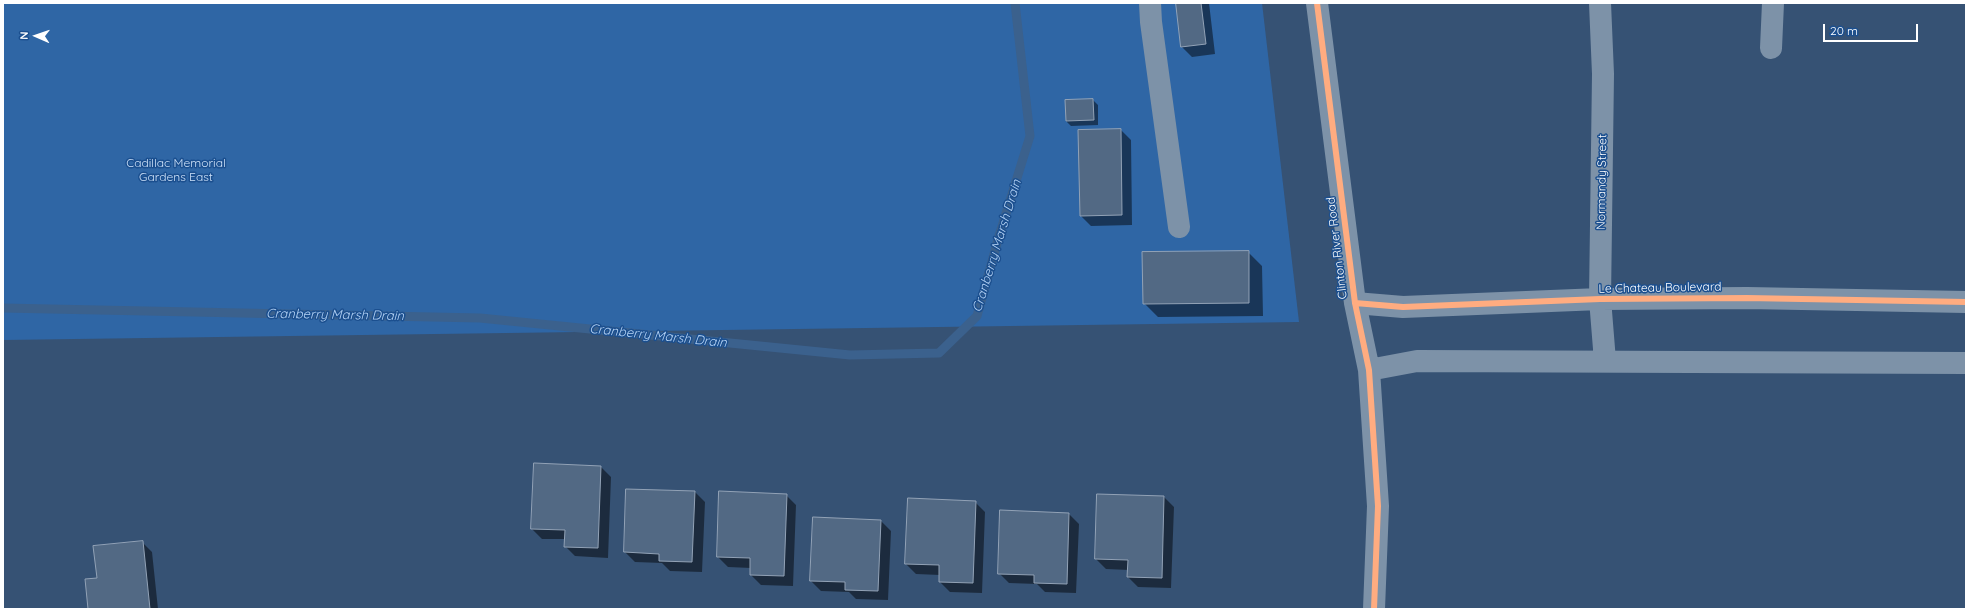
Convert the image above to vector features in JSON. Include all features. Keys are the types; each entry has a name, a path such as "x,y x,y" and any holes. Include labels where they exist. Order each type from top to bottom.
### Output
{"street":[{"path":"1150,3 1151,22 1179,227"},
{"name":"Clinton River Road","path":"1318,3 1355,303 1368,370 1378,506 1374,609"},
{"name":"Normandy Street","path":"1600,3 1603,74 1600,299 1605,361"},
{"path":"1771,48 1773,3"},
{"name":"Le Chateau Boulevard","path":"1355,303 1403,307 1600,299 1747,298 1966,302"},
{"path":"1368,370 1417,361 1966,363"}],"green space":[{"name":"Cadillac Memorial Gardens East","path":"3,3 1262,3 1299,322 3,340"}],"building":[{"path":"1176,3 1201,3 1206,44 1181,47"},
{"path":"1093,99 1094,120 1066,121 1065,100"},
{"path":"1121,129 1122,215 1080,216 1078,130"},
{"path":"1249,251 1249,303 1143,304 1142,252"},
{"path":"534,463 601,466 598,548 564,547 565,530 531,529"},
{"path":"626,489 695,491 692,562 659,561 659,554 624,552"},
{"path":"719,491 787,494 784,576 750,575 750,558 717,557"},
{"path":"1097,494 1164,496 1162,578 1127,577 1128,560 1095,559"},
{"path":"908,498 976,501 973,583 939,582 939,565 905,564"},
{"path":"1000,510 1069,513 1067,584 1034,583 1034,575 998,574"},
{"path":"813,517 881,520 878,591 845,590 845,582 810,581"},
{"path":"143,541 150,609 88,609 85,579 97,578 93,546"}],"waterway":[{"name":"Cranberry Marsh Drain","path":"3,308 480,318 850,355 939,353 977,316 999,236 1030,136 1015,3"}],"cycle path":[{"path":"1317,3 1355,303 1369,370 1378,506 1374,609"},
{"path":"1355,303 1403,307 1600,299 1747,298 1966,302"}]}
